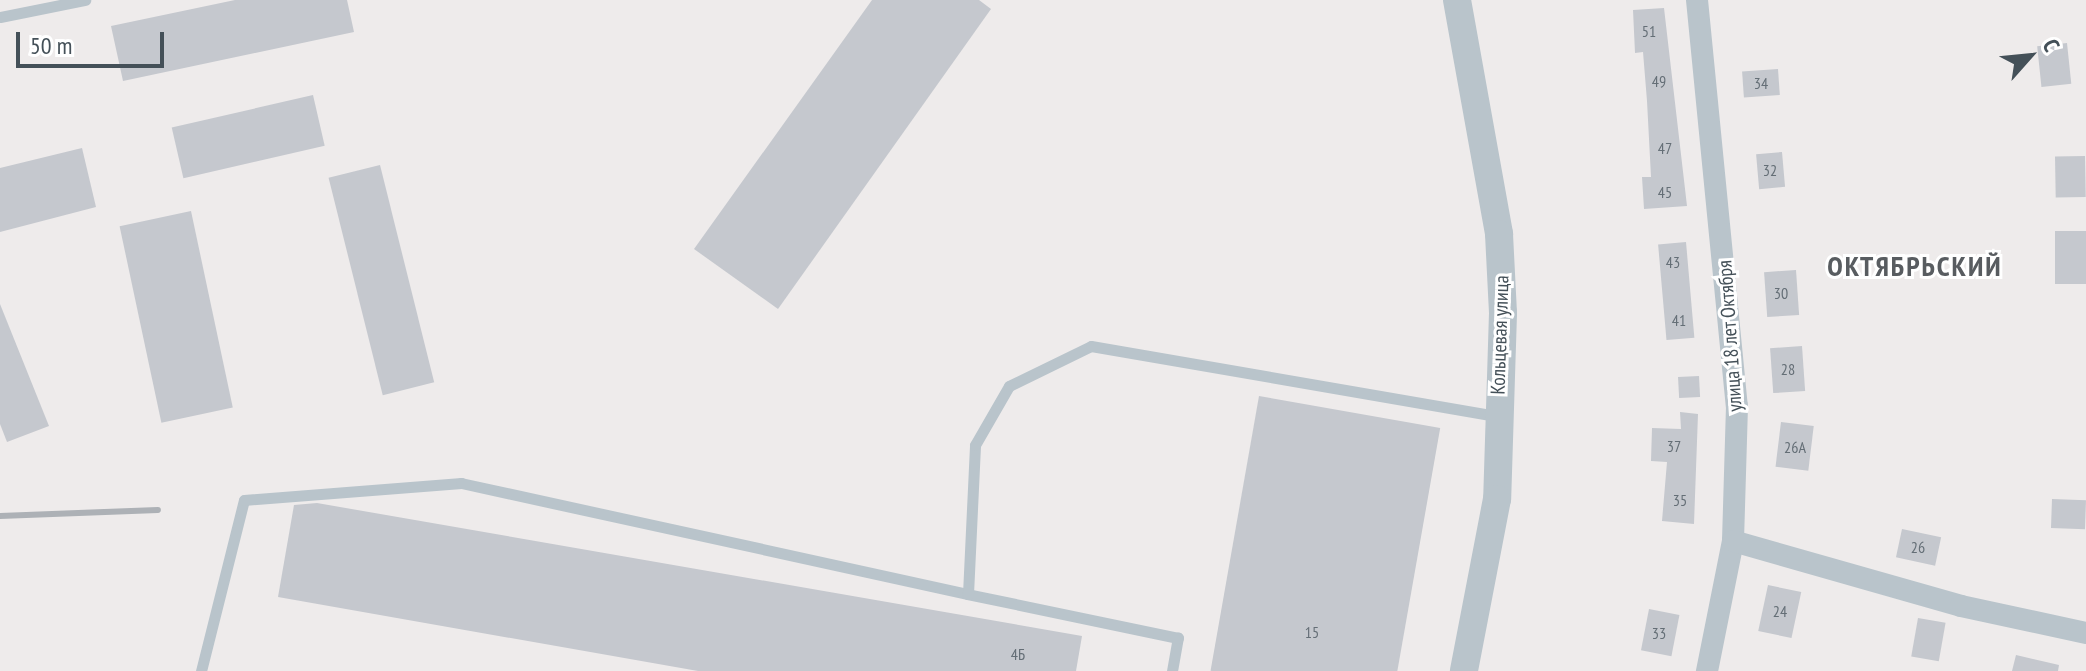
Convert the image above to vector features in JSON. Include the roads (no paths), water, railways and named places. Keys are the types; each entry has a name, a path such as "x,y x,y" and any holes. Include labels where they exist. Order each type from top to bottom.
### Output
{"street":[{"name":"Кольцевая улица","path":"1457,0 1499,234 1503,313 1496,416 1497,499 1464,671"},
{"name":"улица 18 лет Октября","path":"1697,0 1737,406 1733,541 1707,671"},
{"path":"1733,541 1961,606 2086,633"}],"lane":[{"path":"0,17 85,0"},
{"path":"968,594 975,445 1009,386 1091,346 1496,416"},
{"path":"201,671 244,500 461,483 1178,638 1172,671"}],"railway":[{"path":"0,516 158,510"}],"district":[{"name":"ОКТЯБРЬСКИЙ","path":"1915,266"}]}
